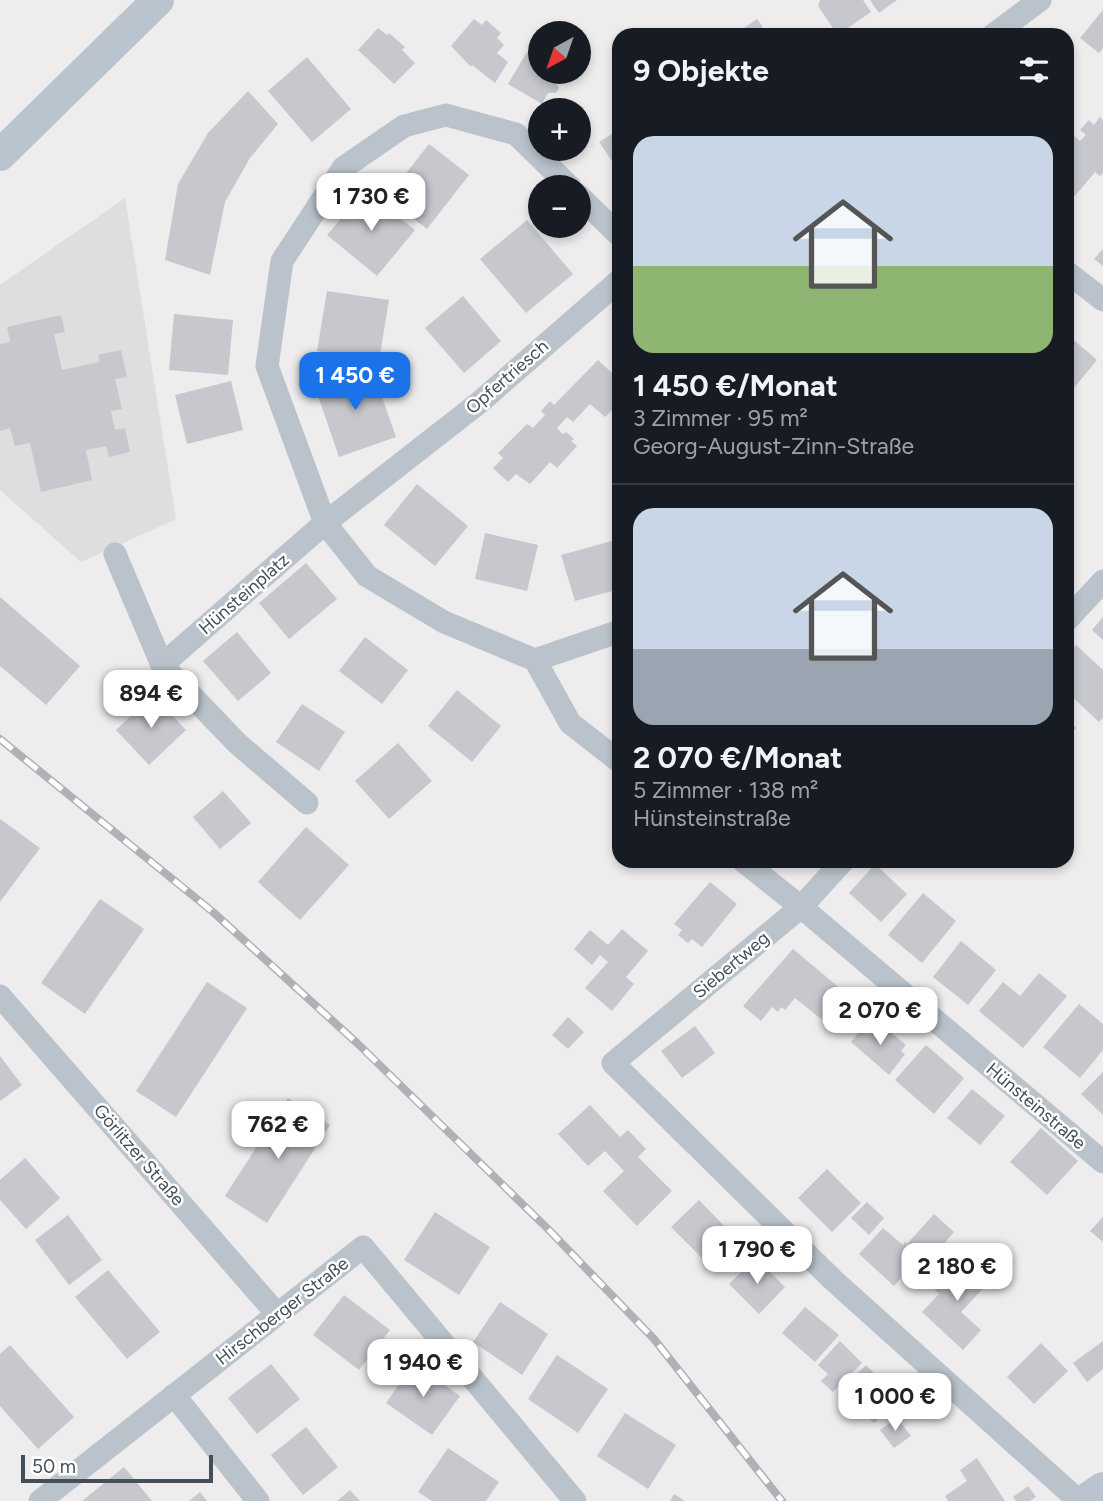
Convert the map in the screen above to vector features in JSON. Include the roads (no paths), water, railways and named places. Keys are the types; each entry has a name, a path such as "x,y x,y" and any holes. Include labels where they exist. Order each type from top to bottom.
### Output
{"main road":[{"path":"0,155 158,0"},
{"path":"1082,1501 1103,1488"}],"street":[{"path":"1002,28 1040,0"},
{"path":"558,175 516,134 446,116 404,126 343,168 282,261 267,366 325,523 367,576 444,622 535,660 570,723 612,756"},
{"path":"591,208 612,228"},
{"path":"1074,277 1103,300"},
{"name":"Opfertriesch","path":"325,523 480,402 612,287"},
{"name":"Hünsteinplatz","path":"162,665 325,523"},
{"path":"115,554 162,665 237,743 307,803"},
{"path":"1074,612 1103,581"},
{"path":"535,660 612,634"},
{"name":"Hünsteinstraße","path":"752,868 1103,1162"},
{"name":"Siebertweg","path":"837,868 801,907 613,1063 832,1279 1082,1501"},
{"name":"Görlitzer Straße","path":"0,996 277,1314"},
{"name":"Hirschberger Straße","path":"40,1501 363,1247 575,1501"},
{"path":"174,1395 258,1501"}],"railway":[{"path":"0,739 213,912 357,1043 549,1230 654,1339 782,1501"}]}
